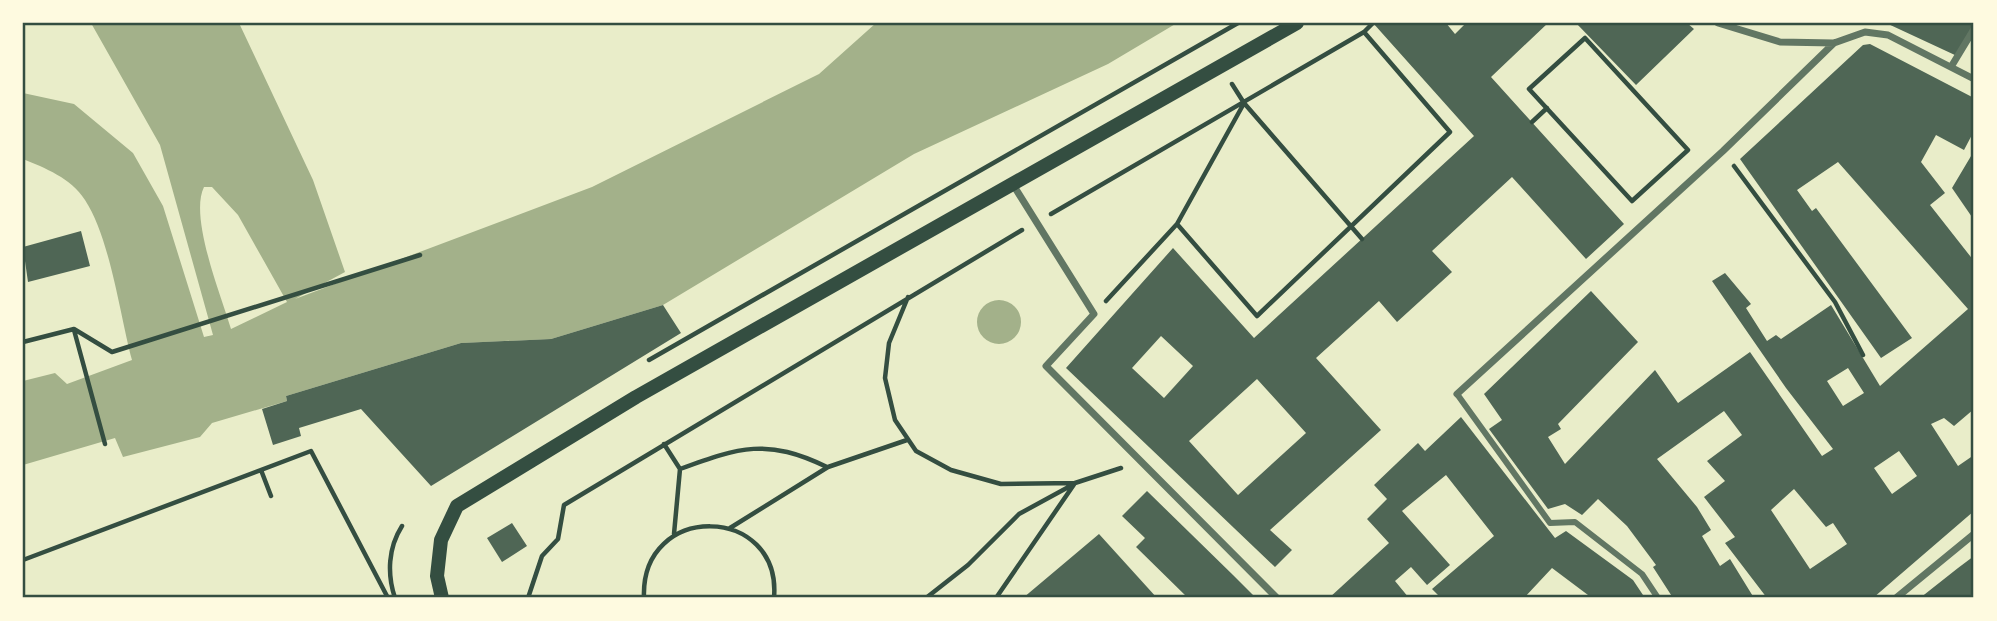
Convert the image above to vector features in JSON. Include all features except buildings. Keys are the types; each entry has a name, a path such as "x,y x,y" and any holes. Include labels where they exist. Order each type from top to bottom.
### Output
{"main road":[{"path":"442,598 438,576 441,540 457,506 636,397 1297,23"}],"street":[{"path":"1718,23 1780,42 1834,43 1865,32 1888,35 1974,79"},
{"path":"1951,67 1974,29"},
{"path":"1658,598 1642,574 1575,522 1550,523 1457,394 1723,151 1834,43"},
{"path":"1012,183 1094,314 1046,366 1277,598"},
{"path":"1896,598 1974,534"}],"path":[{"path":"647,361 1238,23"},
{"path":"528,598 542,555 558,538 564,505 908,297 1364,32 1373,23"},
{"path":"1177,224 1257,316 1451,132 1364,32"},
{"path":"1585,37 1688,150 1632,201 1546,108 1529,89 1585,37"},
{"path":"1222,66 1244,103 1362,239"},
{"path":"1094,314 1177,224 1244,103"},
{"path":"1532,122 1546,108"},
{"path":"1723,151 1835,302 1863,355"},
{"path":"23,342 74,328 112,352 420,255"},
{"path":"908,297 889,343 886,378 895,421 906,440 916,451 951,470 1001,484 1075,484"},
{"path":"74,328 105,444"},
{"path":"729,528 828,467 906,440"},
{"path":"664,444 680,469 674,535"},
{"path":"680,469 748,447 780,449 803,455 828,467"},
{"path":"23,560 311,452 387,598"},
{"path":"926,598 968,565 1019,514 1075,484 1141,461"},
{"path":"261,470 271,496"},
{"path":"996,598 1075,484"},
{"path":"395,598 389,575 393,539 402,526"},
{"path":"645,598 644,585 650,562 674,535 693,527 729,528 745,536 765,556 774,578 774,598"}],"shaded area":[{"path":"91,23 239,23 313,180 345,272 295,299 592,187 819,74 876,23 1177,23 1108,64 914,154 663,305 551,339 461,343 286,396 287,401 212,423 200,437 123,457 115,438 23,465 23,381 55,373 67,384 132,360 108,255 94,216 85,200 72,186 57,175 23,159 23,93 74,104 133,153 163,206 204,337 213,335 160,145","holes":["204,187 212,187 238,215 287,302 231,329 208,256 200,217 200,200"]},
{"path":"999,300 1014,307 1021,322 1014,337 999,344 984,337 977,322 984,307"}]}
